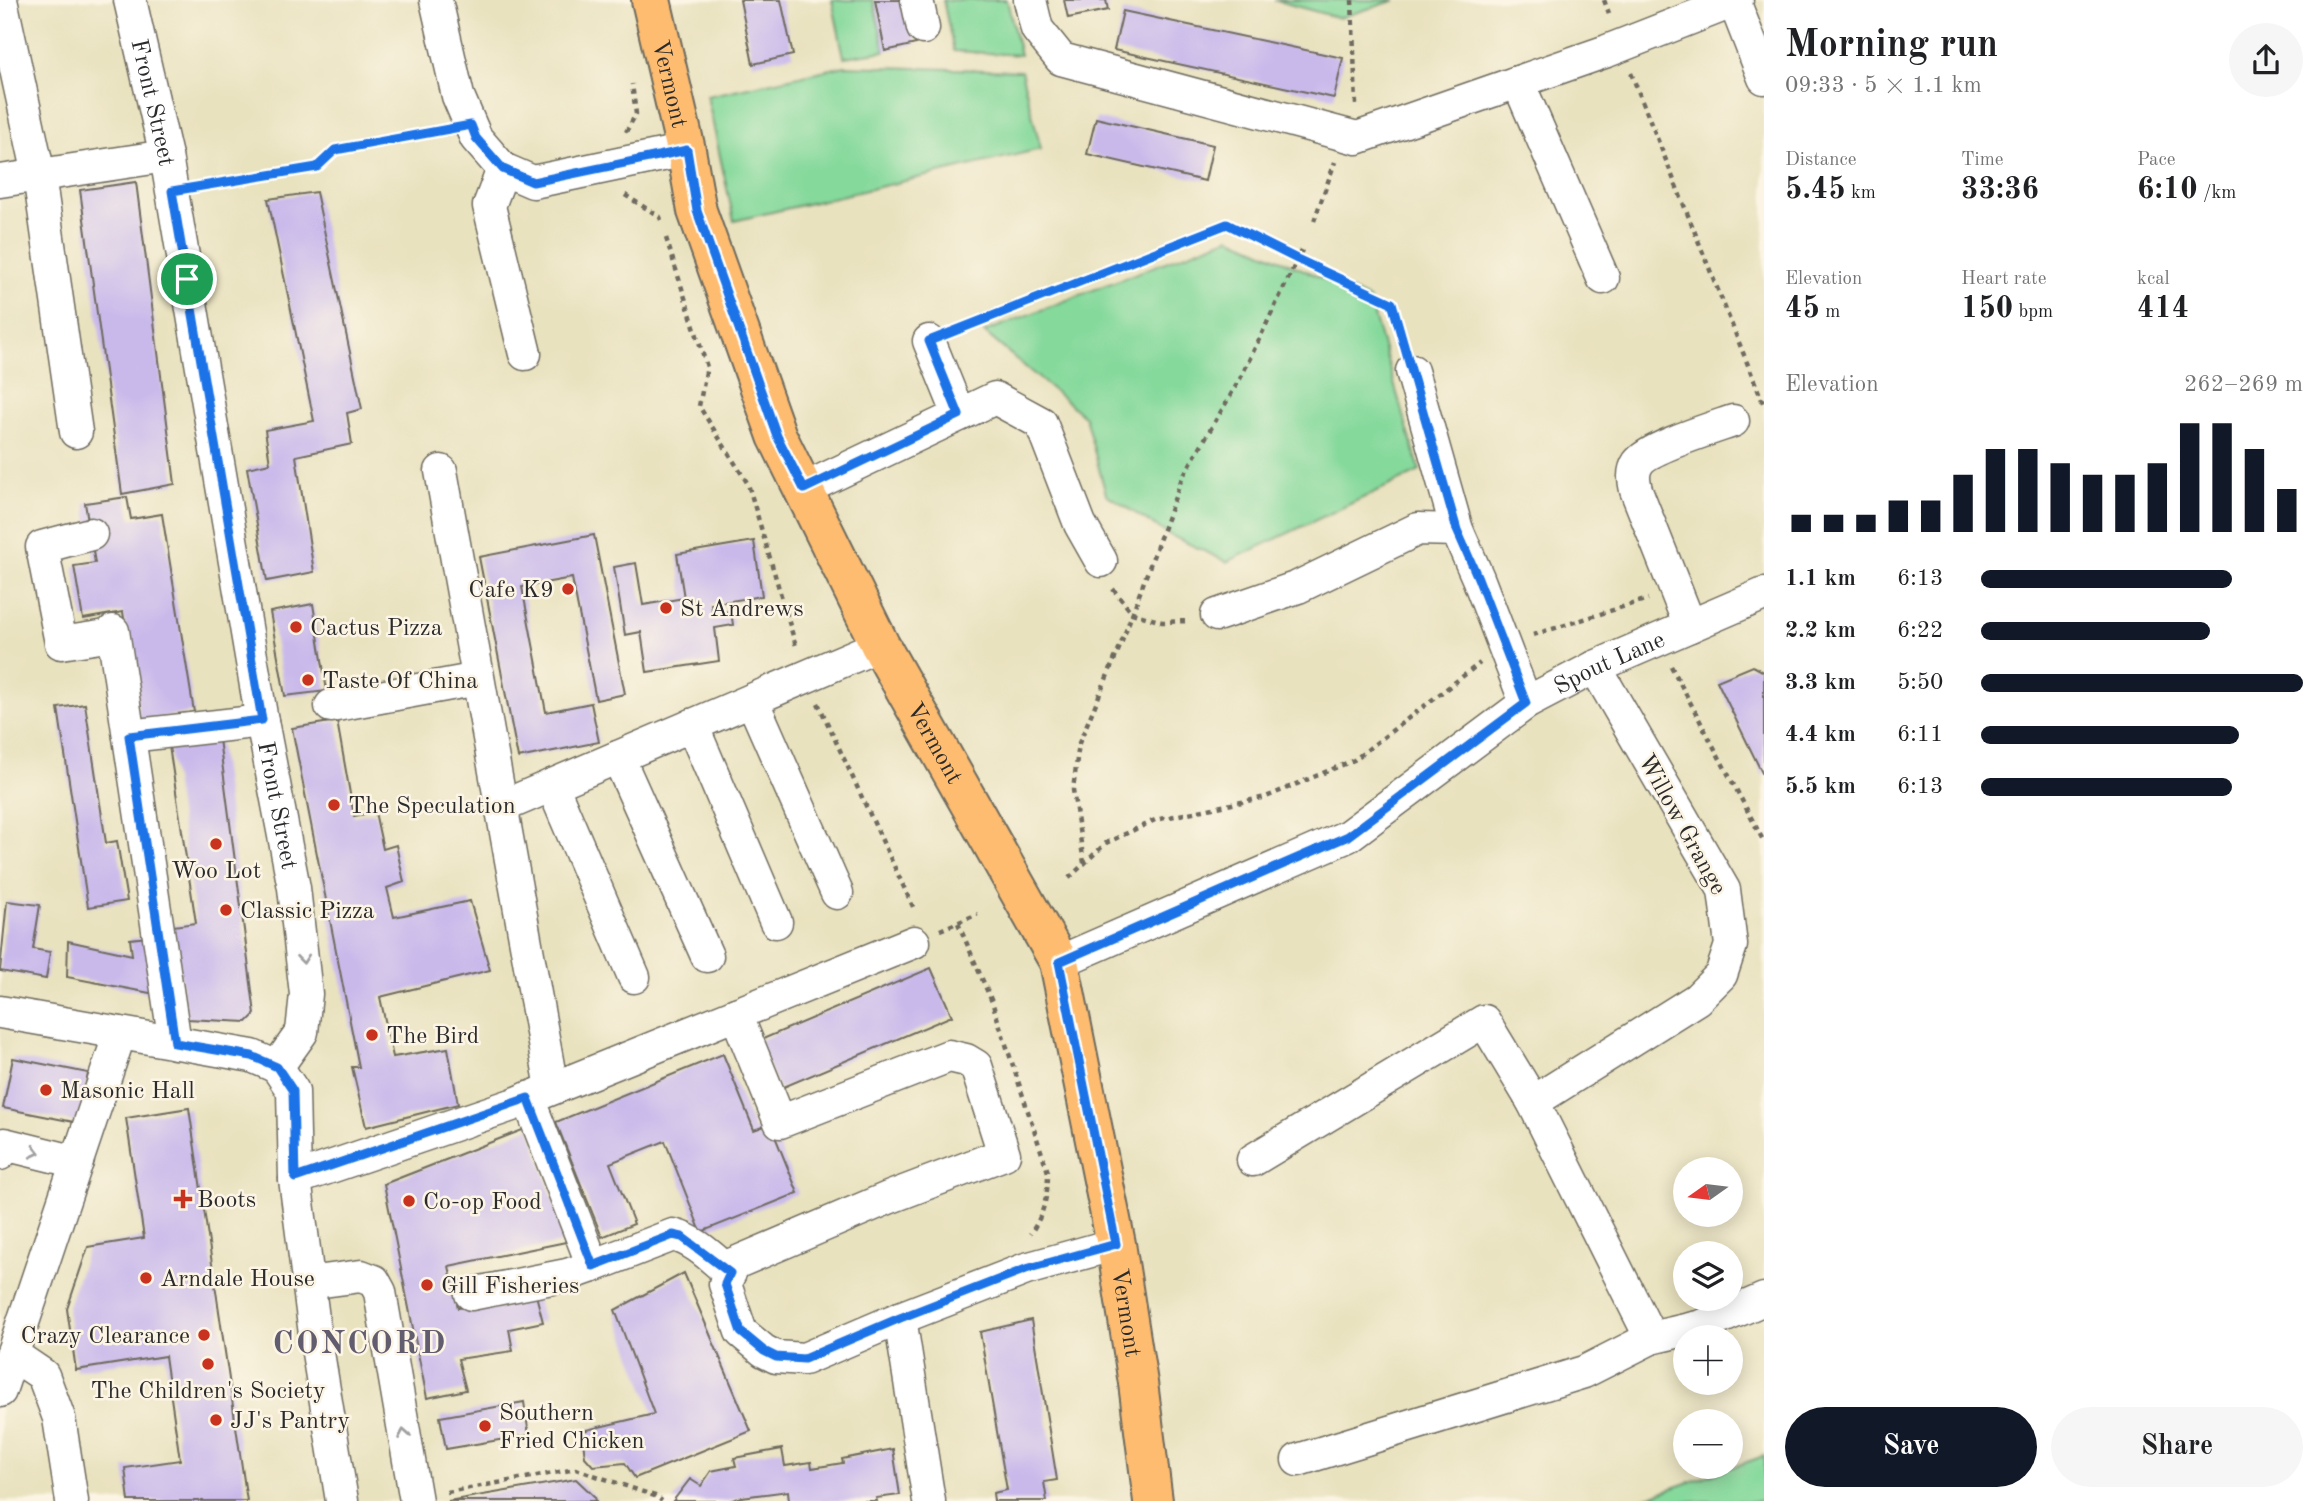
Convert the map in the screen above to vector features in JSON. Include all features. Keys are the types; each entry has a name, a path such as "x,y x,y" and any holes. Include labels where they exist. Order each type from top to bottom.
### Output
{"main road":[{"name":"Vermont","path":"650,0 687,150 697,211 777,436 880,645 1059,962 1116,1244 1153,1501"}],"street":[{"path":"1,0 39,175 76,432"},
{"name":"Front Street","path":"131,0 166,156 262,720 294,888 306,993 302,1032 277,1067"},
{"path":"436,0 458,96 476,138 503,169 533,182 687,150"},
{"path":"1030,0 1037,29 1061,60 1351,136 1518,82 1735,1 1764,78"},
{"path":"1518,82 1603,278"},
{"path":"0,181 166,156"},
{"path":"503,169 489,206 524,354"},
{"path":"929,341 959,415"},
{"path":"1412,371 1457,530 1526,703"},
{"path":"804,489 995,398 1041,423 1080,524 1101,561"},
{"path":"1690,626 1636,490 1633,475 1638,462 1653,452 1733,421"},
{"path":"441,471 501,807 531,1097 593,1266"},
{"path":"1217,615 1298,587 1418,529 1457,530"},
{"path":"91,534 42,547 61,643 113,633 175,1043"},
{"name":"Spout Lane","path":"1059,962 1348,836 1526,703 1595,667 1764,594"},
{"path":"501,807 880,645"},
{"name":"Willow Grange","path":"1533,1102 1697,999 1721,975 1731,945 1724,890 1595,667"},
{"path":"331,706 478,678"},
{"path":"752,700 837,893"},
{"path":"129,736 262,720"},
{"path":"692,725 776,922"},
{"path":"618,757 707,956"},
{"path":"552,785 634,977"},
{"path":"295,1178 531,1097 920,939"},
{"path":"0,1012 252,1056 277,1067 293,1091 295,1178 308,1283 342,1501"},
{"path":"736,1014 780,1122 948,1056 966,1060 976,1066 1004,1154 888,1198 733,1264 725,1284 741,1332 764,1351 776,1357 804,1359 1026,1269 1116,1244"},
{"path":"1253,1160 1484,1021 1533,1102 1651,1338"},
{"path":"0,1391 120,1033"},
{"path":"0,1154 4,1144 77,1162"},
{"path":"471,1294 567,1275 673,1235 693,1243 730,1273"},
{"path":"308,1283 361,1276 374,1281 380,1292 415,1499"},
{"path":"1298,1460 1584,1373 1651,1338 1702,1326 1764,1299"},
{"path":"900,1318 929,1501"},
{"path":"12,1354 43,1375 60,1418 72,1501"}],"path":[{"path":"1314,221 1351,136 1352,0"},
{"path":"1620,46 1764,405"},
{"path":"631,76 636,114 611,156 620,192 660,217 707,367 699,406 748,484 805,677 920,939 978,914"},
{"path":"172,191 317,167 335,150 471,125"},
{"path":"929,341 1227,224 1392,303 1412,371"},
{"path":"1084,864 1073,790 1079,743 1132,613 1182,478 1240,379 1302,250"},
{"path":"1069,878 1106,843 1155,820 1266,797 1354,760 1504,644 1676,590"},
{"path":"1132,613 1162,622 1188,621 1217,615"},
{"path":"1658,640 1764,842"},
{"path":"415,1499 576,1469 655,1496 662,1501"}],"green space":[{"path":"832,0 873,0 885,51 844,57"},
{"path":"943,0 1007,0 1020,55 954,51"},
{"path":"1274,0 1396,0 1339,18"},
{"path":"845,66 1021,71 1041,149 734,221 707,96"},
{"path":"1230,237 1369,299 1420,471 1227,562 1168,534 1106,494 1085,417 984,332"},
{"path":"1764,1456 1764,1501 1636,1501 1699,1479 1743,1479 1743,1463"}],"building":[{"path":"740,0 781,0 793,55 753,64"},
{"path":"875,0 907,0 916,44 885,51"},
{"path":"1064,0 1106,0 1108,10 1068,18"},
{"path":"1123,11 1343,58 1334,98 1114,50"},
{"path":"1096,118 1213,145 1205,181 1087,154"},
{"path":"136,182 175,484 122,494 80,190"},
{"path":"316,192 362,409 347,413 352,444 296,456 314,572 267,581 247,468 270,463 265,430 314,421 268,199"},
{"path":"127,497 131,519 162,514 194,712 140,721 123,612 83,619 74,566 95,563 85,503"},
{"path":"594,535 625,694 596,700 572,578 522,587 546,712 591,703 599,742 518,758 479,557"},
{"name":"St Andrews","path":"754,541 762,596 711,604 713,614 731,611 733,625 715,628 719,661 647,672 641,632 625,635 614,567 636,563 643,605 684,598 677,554"},
{"path":"313,604 327,691 285,696 270,612"},
{"path":"1753,666 1764,672 1764,777 1717,681"},
{"path":"85,704 106,843 117,841 127,901 88,907 58,708"},
{"path":"337,721 354,816 375,812 383,849 396,845 404,882 387,888 394,917 470,901 490,970 380,997 393,1057 448,1048 458,1104 366,1127 352,1067 359,1067 292,728"},
{"path":"219,739 255,1014 247,1022 187,1019 173,926 196,923 169,746"},
{"path":"7,901 40,905 33,949 50,952 46,979 0,971"},
{"path":"148,937 155,994 67,977 68,941 132,955 130,939"},
{"path":"931,968 952,1016 779,1089 758,1041"},
{"path":"723,1054 754,1130 770,1124 798,1193 701,1232 665,1141 610,1163 634,1224 602,1237 556,1122"},
{"name":"Masonic Hall","path":"13,1058 88,1073 79,1123 3,1108"},
{"name":"Arndale House","path":"189,1108 247,1501 129,1501 125,1468 180,1460 165,1356 76,1370 67,1309 88,1247 144,1238 126,1118"},
{"path":"530,1127 566,1242 449,1266 458,1308 536,1295 543,1322 509,1329 513,1351 458,1359 466,1390 427,1398 384,1184"},
{"path":"684,1273 751,1431 635,1478 625,1463 593,1466 585,1457 582,1431 654,1414 615,1310"},
{"path":"1031,1320 1057,1480 1044,1482 1047,1501 994,1501 993,1493 1007,1490 980,1332"},
{"name":"Southern Fried Chicken","path":"524,1402 529,1435 446,1449 440,1417"},
{"path":"782,1449 785,1466 811,1462 812,1468 843,1463 842,1459 893,1449 900,1495 876,1498 877,1501 789,1501 788,1491 729,1501 673,1501 690,1479 701,1486 711,1471 736,1466 734,1458"},
{"path":"576,1479 596,1501 448,1501"}],"place":[{"name":"Cafe K9","path":"568,589"},
{"name":"St Andrews","path":"666,608"},
{"name":"Cactus Pizza","path":"296,627"},
{"name":"Taste Of China","path":"308,680"},
{"name":"The Speculation","path":"334,805"},
{"name":"Woo Lot","path":"216,844"},
{"name":"Classic Pizza","path":"226,910"},
{"name":"The Bird","path":"372,1035"},
{"name":"Masonic Hall","path":"46,1090"},
{"name":"Boots","path":"183,1199"},
{"name":"Co-op Food","path":"409,1201"},
{"name":"Arndale House","path":"146,1278"},
{"name":"Gill Fisheries","path":"427,1285"},
{"name":"Crazy Clearance","path":"204,1335"},
{"name":"The Children's Society","path":"208,1364"},
{"name":"JJ's Pantry","path":"216,1420"},
{"name":"Southern Fried Chicken","path":"485,1426"}],"district":[{"name":"CONCORD","path":"360,1342"}],"route":[{"path":"471,125 476,138 503,169 533,182 687,150 697,211 777,436 804,489 959,415 929,341 1227,224 1392,303 1457,530 1496,622 1526,703 1348,836 1059,962 1116,1244 1026,1269 804,1359 776,1357 741,1332 725,1284 730,1273 682,1237 673,1235 593,1266 528,1098 295,1178 293,1091 277,1067 252,1056 175,1043 129,736 262,720 187,279 172,191 317,167 335,150 471,125"}]}
